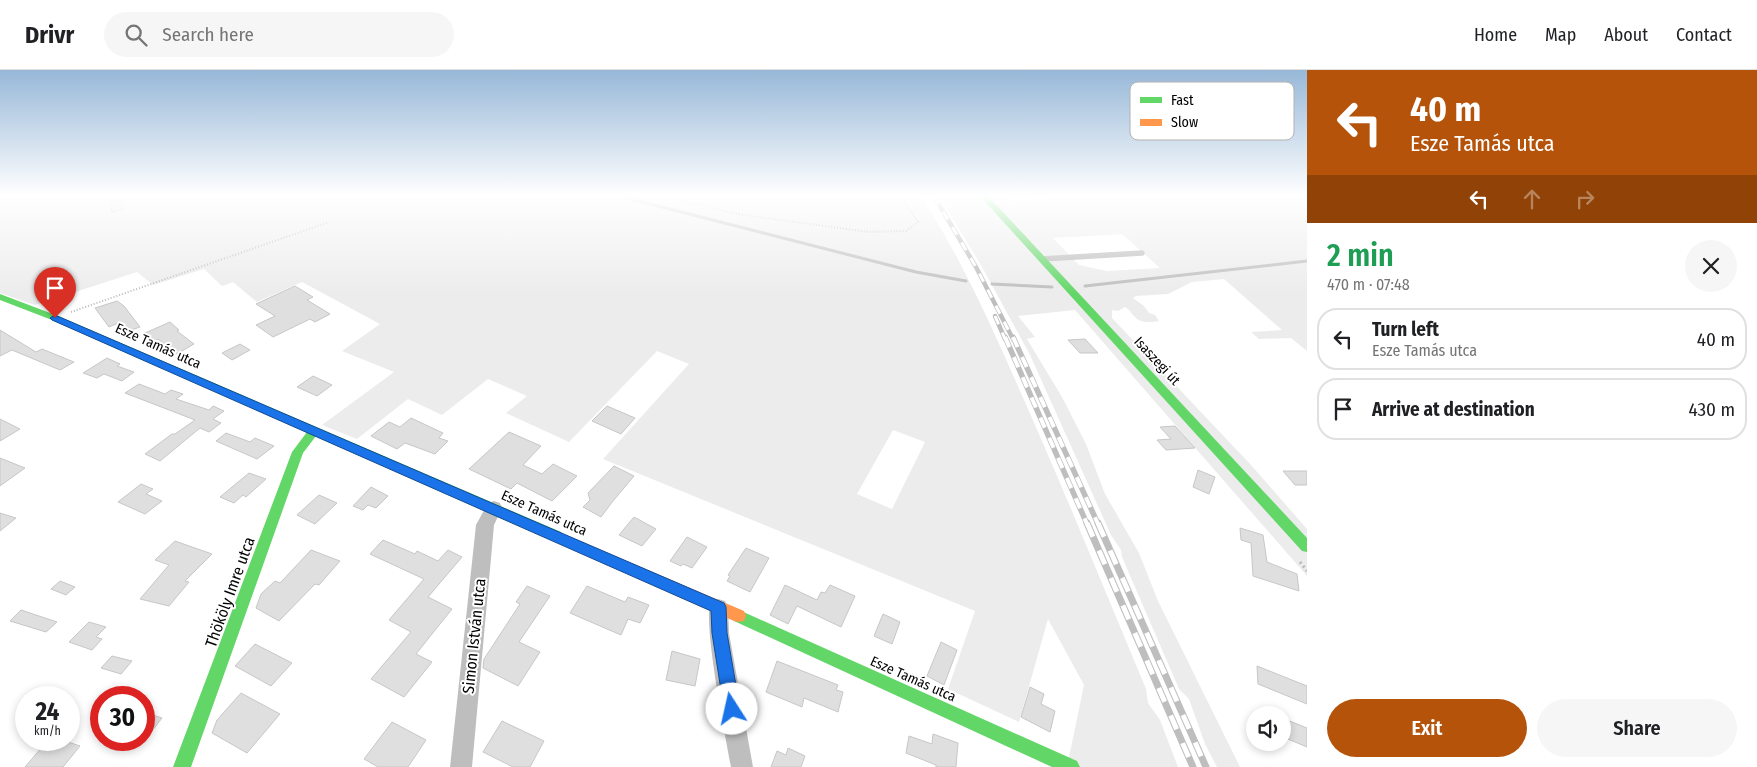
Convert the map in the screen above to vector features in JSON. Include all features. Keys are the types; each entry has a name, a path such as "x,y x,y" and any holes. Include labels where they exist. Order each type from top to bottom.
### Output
{"street":[{"name":"Isaszegi út","path":"1014,229 1307,547"},
{"name":"Esze Tamás utca","path":"0,297 55,318 494,508 1071,767"},
{"name":"Thököly Imre utca","path":"182,767 298,452 314,431"},
{"name":"Simon István utca","path":"461,767 485,525 494,508"},
{"path":"718,607 719,633 742,767"}],"lane":[{"path":"1042,259 1142,253"}],"path":[{"path":"55,318 310,229"},
{"path":"843,229 869,232 906,231 909,229"}],"shaded area":[{"path":"0,229 941,229 964,271 1002,349 1146,689 1148,703 1160,720 1178,767 1067,767 1084,685 1048,619 1019,722 948,689 975,611 603,459 689,364 657,351 569,442 506,413 527,396 488,379 442,415 408,399 357,439 322,425 394,372 342,351 380,324 302,282 257,302 233,282 222,286 204,269 153,285 137,272 35,305 0,293","holes":["893,430 925,442 892,509 857,494"]},
{"path":"959,229 1307,229 1307,351 1291,338 1259,339 1251,332 1282,330 1224,279 1192,282 1168,294 1136,296 1133,298 1144,306 1149,313 1155,315 1159,321 1146,322 1136,319 1125,307 1118,311 1112,310 1112,318 1251,465 1307,529 1307,576 1075,310 1018,316 1035,337 1027,339 1062,397 1086,444 1105,494 1139,553 1158,601 1240,767 1217,767 1205,744 1189,699 1179,689 1122,557 1121,550 1111,535 1030,355","holes":["1122,234 1160,268 1107,271 1079,265 1053,238"]}],"building":[{"path":"295,286 313,297 307,300 330,314 315,322 310,319 273,337 256,325 275,316 256,304"},
{"path":"117,301 124,306 140,327 123,333 116,324 109,327 95,308"},
{"path":"170,322 179,330 177,331 194,344 177,354 158,339 154,341 145,333"},
{"path":"0,330 36,352 42,349 74,362 60,370 12,350 0,356"},
{"path":"1085,339 1098,353 1080,353 1068,340"},
{"path":"240,344 250,350 232,360 222,353"},
{"path":"107,358 120,364 117,366 134,372 122,381 104,374 97,378 83,373"},
{"path":"313,376 332,385 317,396 297,387"},
{"path":"139,384 165,394 171,390 183,394 176,399 209,410 213,406 224,411 213,419 221,423 209,432 200,428 160,461 145,454 195,420 125,393"},
{"path":"607,406 635,418 621,434 592,421"},
{"path":"411,418 443,433 439,438 448,441 435,454 405,443 397,449 371,436 389,422 400,427"},
{"path":"0,419 20,429 0,441"},
{"path":"1175,426 1195,448 1166,450 1157,440 1171,439 1160,427"},
{"path":"509,432 541,446 523,465 542,474 553,464 577,476 552,501 517,483 511,489 469,469"},
{"path":"226,433 250,442 255,438 274,446 257,459 216,441"},
{"path":"0,458 25,468 0,486"},
{"path":"614,466 634,476 601,517 583,507 590,500 588,493"},
{"path":"1198,470 1215,477 1209,494 1193,487"},
{"path":"1283,471 1307,471 1307,485 1295,485"},
{"path":"249,473 266,479 246,497 243,495 234,503 220,497"},
{"path":"141,484 153,489 146,494 162,501 145,514 118,502"},
{"path":"371,487 388,496 376,508 368,505 363,510 353,506"},
{"path":"319,495 337,503 315,524 297,515"},
{"path":"0,513 16,518 0,531"},
{"path":"634,517 656,529 642,546 619,535"},
{"path":"1240,528 1263,535 1267,562 1297,574 1299,591 1253,576 1251,543 1241,540"},
{"path":"687,537 707,547 692,568 670,561"},
{"path":"383,540 415,554 417,551 438,561 448,550 462,557 428,597 452,609 416,654 432,662 404,697 371,679 411,632 389,620 424,579 370,554"},
{"path":"175,541 212,554 185,581 189,582 169,606 140,599 169,565 155,560"},
{"path":"746,548 769,558 750,592 727,581 730,576 728,575"},
{"path":"311,550 340,561 319,585 315,584 279,621 256,608 261,594 275,581 280,583"},
{"path":"60,581 75,587 66,595 51,589"},
{"path":"785,585 817,600 821,592 825,593 830,585 855,596 841,627 797,606 788,624 770,615"},
{"path":"527,586 550,596 519,642 540,652 518,686 483,668 484,659 520,604 516,602"},
{"path":"587,586 625,602 628,597 649,605 640,623 628,619 621,635 570,613"},
{"path":"21,610 57,622 46,632 10,621"},
{"path":"883,614 900,622 892,644 874,636"},
{"path":"89,622 106,627 96,637 102,639 92,650 69,642"},
{"path":"941,642 957,650 944,685 927,676"},
{"path":"255,644 292,663 271,686 235,666"},
{"path":"672,651 700,659 695,686 666,680"},
{"path":"112,656 132,661 121,674 101,668"},
{"path":"777,661 838,685 836,690 843,692 838,712 804,698 802,707 766,692"},
{"path":"1257,666 1307,686 1307,704 1258,684"},
{"path":"1030,687 1044,694 1041,704 1055,711 1050,732 1021,717"},
{"path":"241,693 280,714 247,753 212,733 217,720"},
{"path":"155,716 162,718 155,727"},
{"path":"502,721 544,741 530,767 513,767 483,752"},
{"path":"392,722 426,740 408,767 378,767 364,759"},
{"path":"1291,722 1307,728 1307,747 1291,740"},
{"path":"933,734 958,743 956,767 936,767 936,765 906,753 909,736 932,744"},
{"path":"788,748 805,756 801,767 771,767 777,751 786,755"},
{"path":"39,751 76,751 63,767 25,767"}],"waterway":[{"path":"746,229 916,272 966,281"},
{"path":"1085,286 1307,261"},
{"path":"992,284 1052,287"}],"railway":[{"path":"953,229 976,267 1013,339"},
{"path":"995,316 1005,339"},
{"path":"1005,337 1087,524"},
{"path":"1013,337 1098,524"},
{"path":"1087,523 1193,767"},
{"path":"1098,523 1206,767"}],"traffic: fast":[{"path":"1014,229 1307,547"},
{"path":"0,297 55,318 556,536"},
{"path":"182,767 298,452 314,431"},
{"path":"739,616 1071,767"}],"traffic: slow":[{"path":"556,536 739,616"}],"route":[{"path":"55,318 718,607 719,633 732,709"}]}
